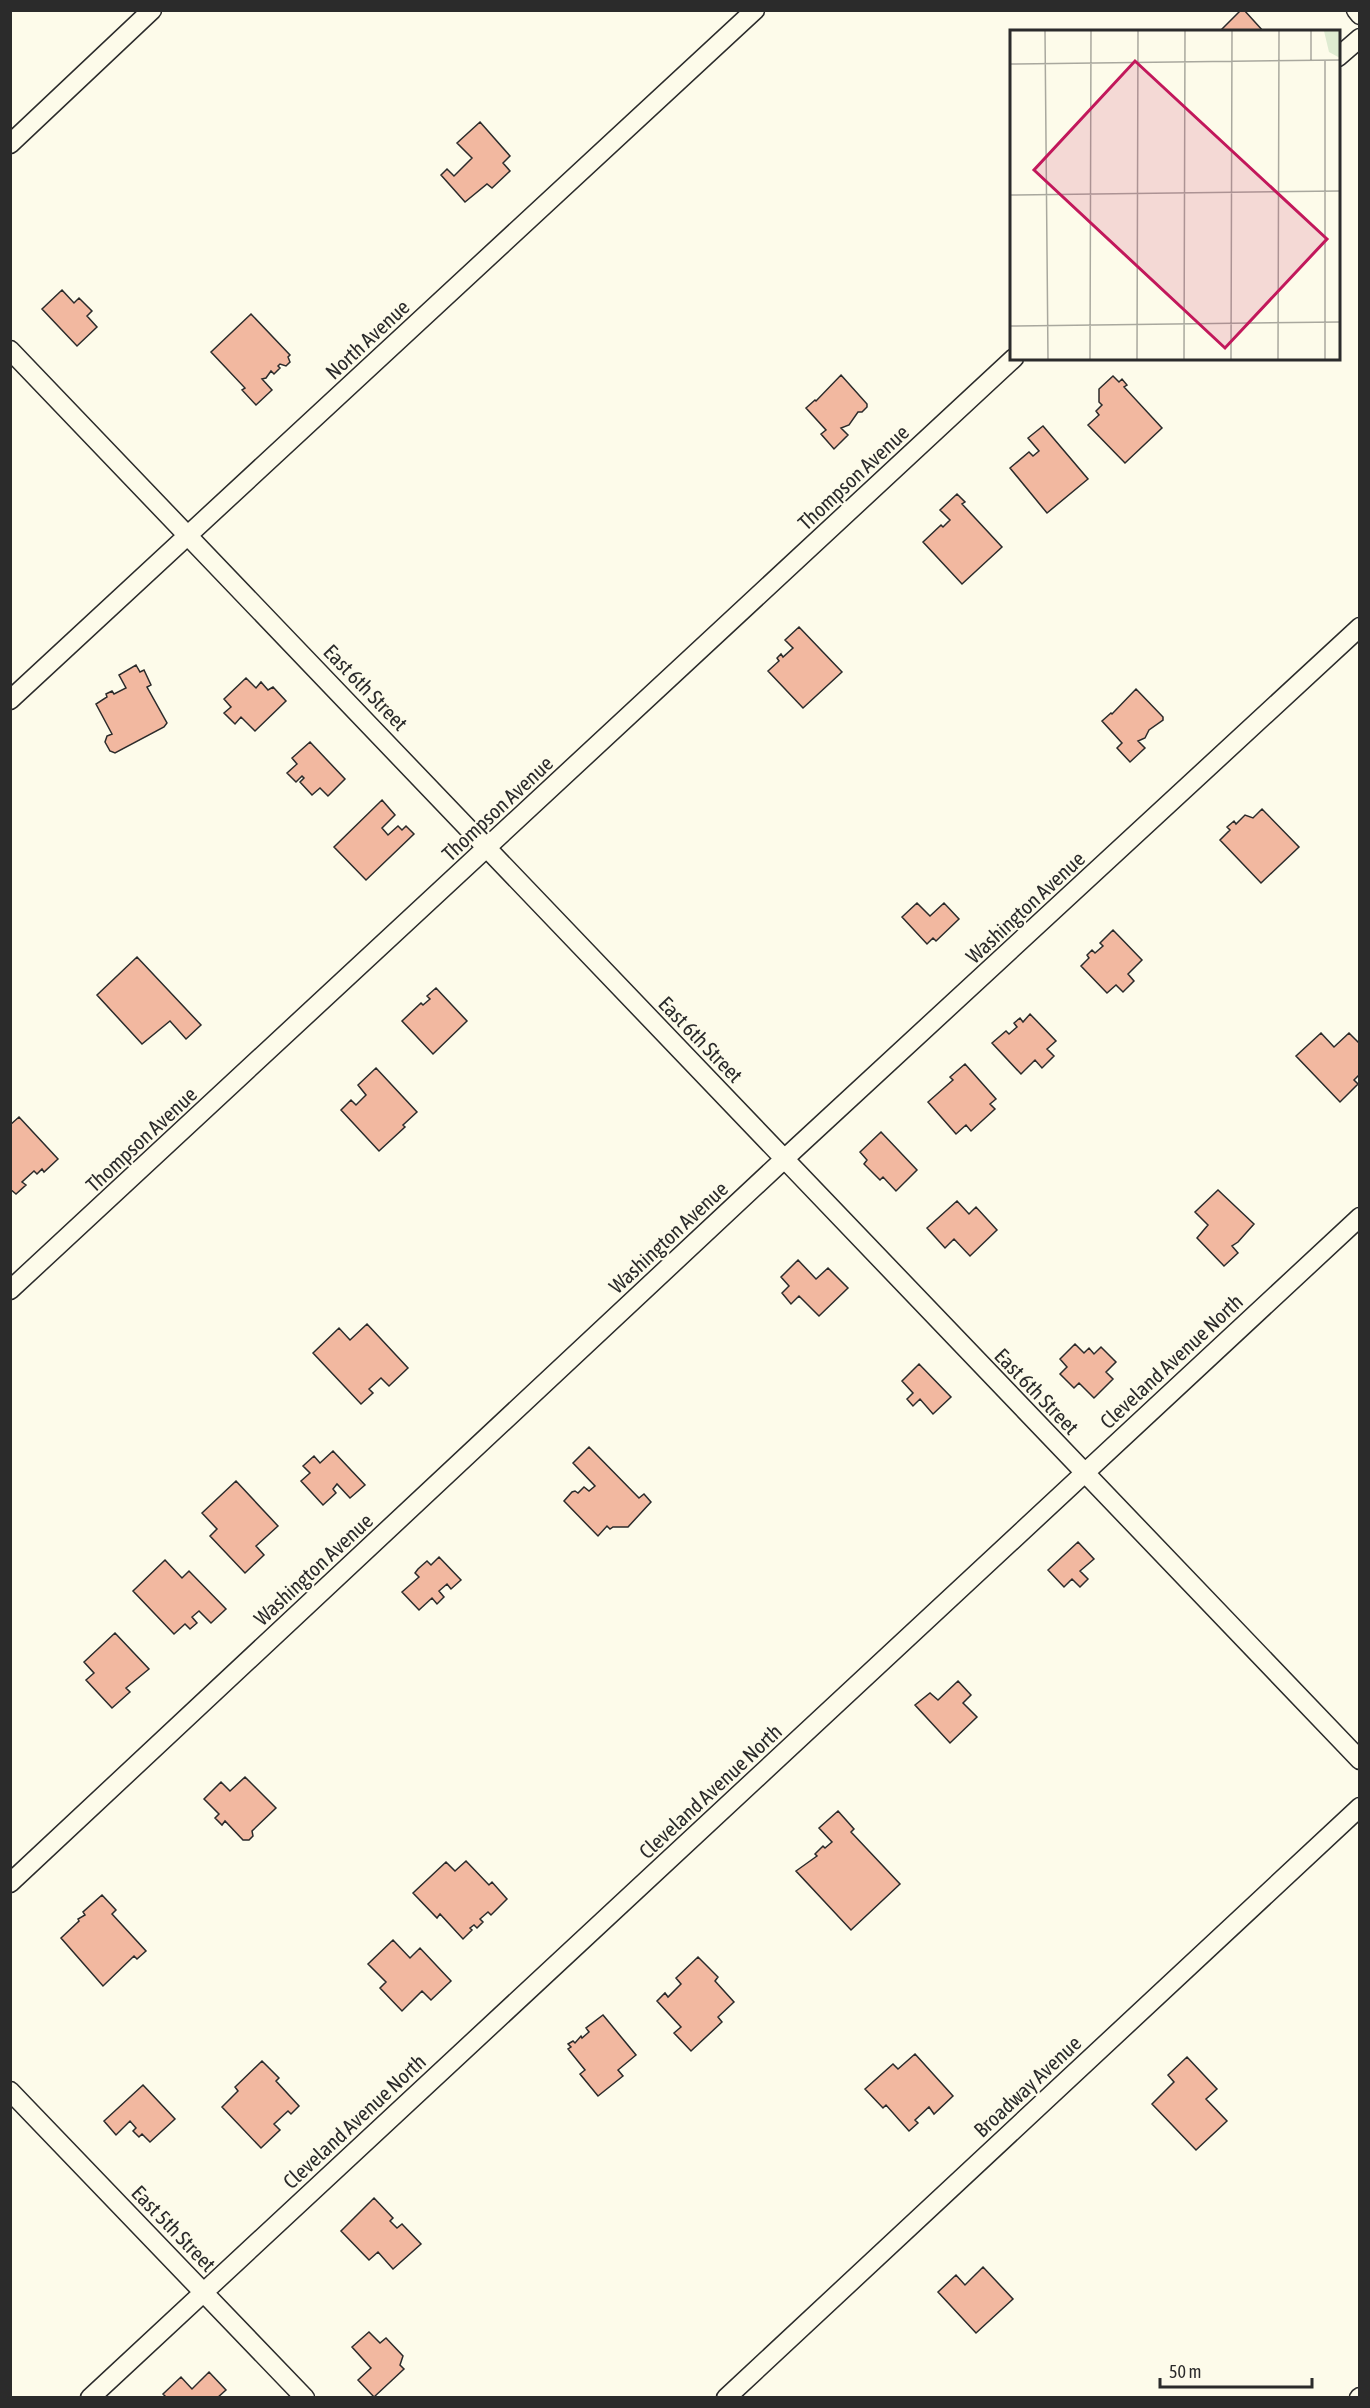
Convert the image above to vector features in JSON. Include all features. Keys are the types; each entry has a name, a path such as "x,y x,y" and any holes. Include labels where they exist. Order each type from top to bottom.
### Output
{"street":[{"path":"10,144 152,10"},
{"name":"North Avenue","path":"10,700 755,10"},
{"path":"1356,10 1359,15"},
{"path":"1340,55 1359,38"},
{"name":"East 6th Street","path":"10,350 1359,1760"},
{"name":"Thompson Avenue","path":"10,1290 1012,360"},
{"name":"Washington Avenue","path":"10,1883 784,1159 1359,627"},
{"name":"Cleveland Avenue North","path":"90,2397 1359,1216"},
{"name":"Broadway Avenue","path":"726,2397 1359,1807"},
{"name":"East 5th Street","path":"10,2091 305,2397"}],"building":[{"path":"1241,10 1244,10 1262,30 1221,30"},
{"path":"480,122 510,156 503,163 510,171 492,188 487,184 465,202 441,175 447,169 454,176 472,158 457,143"},
{"path":"62,290 74,303 79,298 92,311 87,316 97,327 77,346 42,309"},
{"path":"251,314 290,355 288,357 290,362 286,366 280,364 278,366 280,368 274,374 271,371 266,378 262,379 272,390 256,405 242,390 245,388 211,352"},
{"path":"841,375 867,404 867,407 862,412 858,412 849,425 841,428 848,435 834,449 821,434 826,430 806,408"},
{"path":"1113,376 1119,382 1122,379 1127,385 1124,387 1162,428 1125,463 1088,425 1099,415 1096,411 1102,405 1099,402 1099,389"},
{"path":"1043,426 1088,479 1047,513 1010,468 1029,452 1033,456 1039,451 1028,438"},
{"path":"957,494 965,502 962,504 1002,547 962,584 923,542 941,525 943,527 950,520 940,510"},
{"path":"799,627 842,672 803,708 768,671 779,661 777,658 781,654 783,657 793,648 785,640"},
{"path":"136,665 140,672 144,670 151,685 147,687 167,723 164,727 115,753 110,751 105,742 107,736 112,734 96,704 107,697 106,694 112,691 114,694 126,688 119,675"},
{"path":"246,678 256,688 261,682 268,690 273,687 286,701 255,731 241,717 235,724 224,713 231,707 224,699"},
{"path":"1136,689 1163,717 1163,720 1149,730 1145,738 1138,741 1145,748 1130,762 1117,748 1122,743 1102,721"},
{"path":"310,742 345,779 328,796 320,788 312,795 300,782 304,778 302,776 296,782 287,773 297,764 292,758"},
{"path":"382,800 395,815 382,828 388,835 398,826 402,830 406,826 414,834 366,880 334,847"},
{"path":"1262,809 1299,847 1261,883 1220,840 1230,830 1227,827 1234,821 1236,824 1245,815 1253,818"},
{"path":"917,903 930,916 944,903 959,919 936,941 933,938 927,944 902,917"},
{"path":"1113,930 1142,960 1128,974 1134,981 1123,992 1116,985 1107,993 1081,966 1089,958 1087,955 1092,950 1095,953 1103,946 1100,943"},
{"path":"137,957 201,1025 186,1039 170,1021 142,1044 97,995"},
{"path":"436,988 467,1021 433,1054 402,1021 421,1003 423,1005 430,999 427,996"},
{"path":"1030,1014 1056,1041 1047,1049 1054,1056 1042,1068 1035,1060 1021,1074 992,1043 1006,1031 1009,1034 1017,1027 1014,1023 1020,1018 1023,1022"},
{"path":"1321,1033 1334,1047 1349,1033 1360,1044 1360,1074 1354,1080 1358,1084 1340,1102 1296,1056"},
{"path":"965,1064 996,1099 990,1104 995,1109 971,1131 966,1125 956,1134 928,1102 953,1080 950,1077"},
{"path":"376,1068 417,1112 403,1125 405,1127 379,1151 341,1110 351,1100 356,1105 366,1095 358,1085"},
{"path":"19,1117 58,1159 44,1172 42,1169 37,1174 34,1171 22,1182 26,1185 16,1194 10,1189 10,1125"},
{"path":"881,1132 917,1170 896,1191 883,1177 880,1180 864,1164 867,1160 860,1152"},
{"path":"1218,1190 1254,1224 1232,1246 1238,1253 1224,1266 1197,1238 1208,1225 1195,1212"},
{"path":"957,1201 969,1214 976,1207 997,1230 970,1256 954,1239 945,1248 927,1228"},
{"path":"798,1260 816,1279 828,1268 848,1288 819,1316 799,1296 791,1304 782,1293 789,1286 781,1277"},
{"path":"367,1324 408,1368 389,1386 381,1378 369,1389 373,1393 361,1404 313,1353 339,1328 350,1340"},
{"path":"1075,1344 1084,1353 1089,1348 1094,1354 1101,1347 1116,1362 1106,1372 1113,1379 1094,1398 1079,1383 1074,1388 1060,1374 1067,1367 1060,1359"},
{"path":"919,1364 951,1397 933,1414 920,1399 913,1406 907,1399 913,1393 902,1381"},
{"path":"589,1447 639,1498 644,1494 651,1502 628,1527 610,1529 607,1526 598,1536 564,1501 572,1492 578,1493 584,1487 589,1491 595,1486 573,1463"},
{"path":"333,1451 365,1485 350,1498 337,1484 333,1489 336,1493 323,1505 301,1481 310,1473 303,1466 314,1456 320,1463"},
{"path":"236,1481 278,1526 256,1546 264,1555 245,1573 210,1536 217,1529 202,1513"},
{"path":"1078,1542 1094,1559 1080,1571 1088,1579 1080,1587 1072,1579 1064,1587 1048,1570"},
{"path":"439,1557 461,1580 451,1589 447,1584 439,1591 444,1597 437,1604 432,1598 419,1610 402,1592 419,1577 415,1573 418,1569 427,1561 431,1565"},
{"path":"165,1560 182,1578 189,1571 226,1609 211,1623 199,1611 192,1617 197,1623 190,1629 185,1624 174,1634 133,1591"},
{"path":"115,1633 149,1669 126,1688 130,1692 112,1708 86,1680 94,1673 84,1662"},
{"path":"958,1681 971,1695 963,1703 977,1717 950,1743 915,1705 930,1693 938,1700"},
{"path":"245,1777 276,1808 252,1831 253,1836 249,1840 243,1840 225,1821 222,1825 215,1818 219,1814 204,1799 221,1782 230,1791"},
{"path":"838,1811 854,1829 851,1832 900,1884 851,1930 796,1871 817,1856 815,1854 823,1846 825,1848 832,1842 819,1828"},
{"path":"466,1861 489,1885 492,1882 507,1899 491,1915 488,1912 480,1919 483,1922 477,1928 474,1925 470,1928 472,1930 463,1939 440,1914 437,1918 413,1893 446,1862 455,1871"},
{"path":"102,1895 116,1910 112,1914 146,1951 137,1959 134,1956 103,1986 61,1938 79,1921 78,1919 85,1915 83,1912"},
{"path":"393,1940 410,1958 420,1948 451,1981 431,2000 422,1991 402,2011 380,1988 386,1982 368,1964"},
{"path":"698,1957 718,1977 715,1981 734,2002 718,2017 722,2022 691,2051 674,2033 681,2027 657,2001 665,1993 668,1997 681,1984 676,1978"},
{"path":"603,2015 636,2055 618,2070 623,2076 598,2096 580,2074 585,2070 568,2049 571,2047 568,2044 573,2041 575,2043 581,2036 582,2038 589,2032 586,2028"},
{"path":"915,2054 953,2096 934,2114 929,2107 915,2120 918,2123 909,2131 886,2105 883,2108 865,2089 893,2064 898,2069"},
{"path":"1187,2057 1217,2089 1206,2099 1227,2121 1196,2150 1152,2104 1174,2082 1168,2075"},
{"path":"262,2061 279,2078 276,2081 299,2106 291,2114 288,2111 274,2124 280,2130 261,2148 222,2107 238,2091 235,2087"},
{"path":"143,2085 175,2119 150,2142 142,2134 139,2137 133,2131 136,2128 130,2121 116,2135 104,2121"},
{"path":"374,2198 393,2218 390,2221 397,2228 402,2224 421,2244 393,2269 378,2252 369,2260 341,2231"},
{"path":"983,2267 1013,2299 976,2333 938,2292 956,2275 965,2285"},
{"path":"369,2332 380,2343 386,2338 403,2356 400,2365 404,2369 374,2397 358,2380 371,2368 352,2347"},
{"path":"209,2372 226,2390 217,2398 167,2398 163,2394 181,2377 192,2389"}]}
